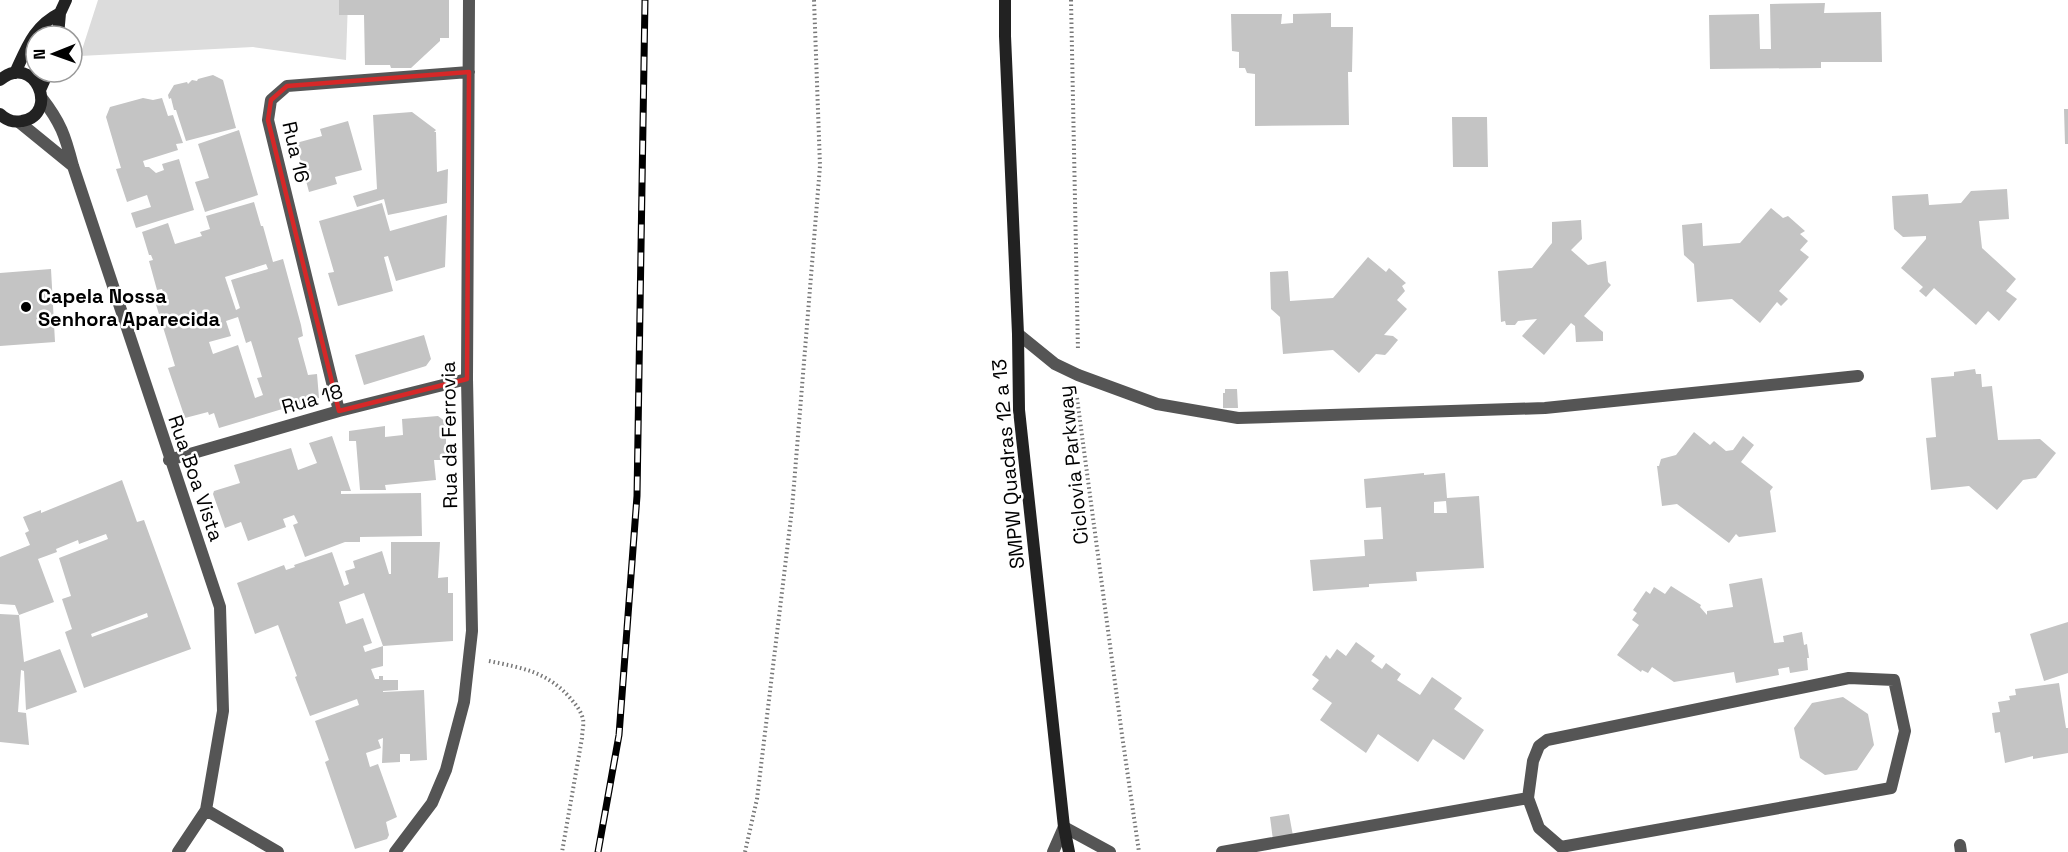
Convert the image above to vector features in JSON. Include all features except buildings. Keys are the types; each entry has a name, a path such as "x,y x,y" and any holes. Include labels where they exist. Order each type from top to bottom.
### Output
{"street":[{"path":"59,24 60,13 66,0"},
{"name":"Rua da Ferrovia","path":"395,852 432,803 446,770 464,702 472,631 467,379 469,0"},
{"name":"SMPW Quadras 12 a 13","path":"1005,0 1019,411 1064,827 1069,852"},
{"path":"15,73 33,36 46,20 60,13"},
{"name":"Rua 16","path":"339,411 268,120 271,100 287,86 470,72"},
{"path":"0,80 15,73 25,74 34,79 41,94"},
{"path":"7,120 27,120 34,115 40,107 44,84"},
{"name":"Rua Boa Vista","path":"41,94 58,119 66,141 169,460 220,607 223,711 206,810"},
{"path":"7,120 73,166"},
{"path":"1018,334 1055,364 1078,375 1157,404 1238,418 1545,408 1858,376"},
{"name":"Rua 18","path":"169,460 339,411 467,379"},
{"path":"1849,678 1894,680 1905,731 1891,788 1560,848 1539,828 1528,798 1533,761 1539,746 1547,740 1849,678"},
{"path":"1222,852 1528,798"},
{"path":"178,852 206,810 278,852"},
{"path":"1053,852 1064,827 1110,852"}],"path":[{"path":"745,852 758,799 792,509 820,166 814,0"},
{"name":"Ciclovia Parkway","path":"1071,0 1077,399 1139,852"},
{"path":"469,657 516,666 545,675 578,707 583,720 582,738 562,852"}],"highlighted area":[{"path":"469,72 467,379 339,411 268,120 271,100 287,86"}],"shaded area":[{"path":"98,0 348,0 346,60 253,47 84,56 84,44"}],"railway":[{"path":"598,852 619,735 637,496 645,0"}],"place":[{"name":"Capela Nossa Senhora Aparecida","path":"26,307"}]}
